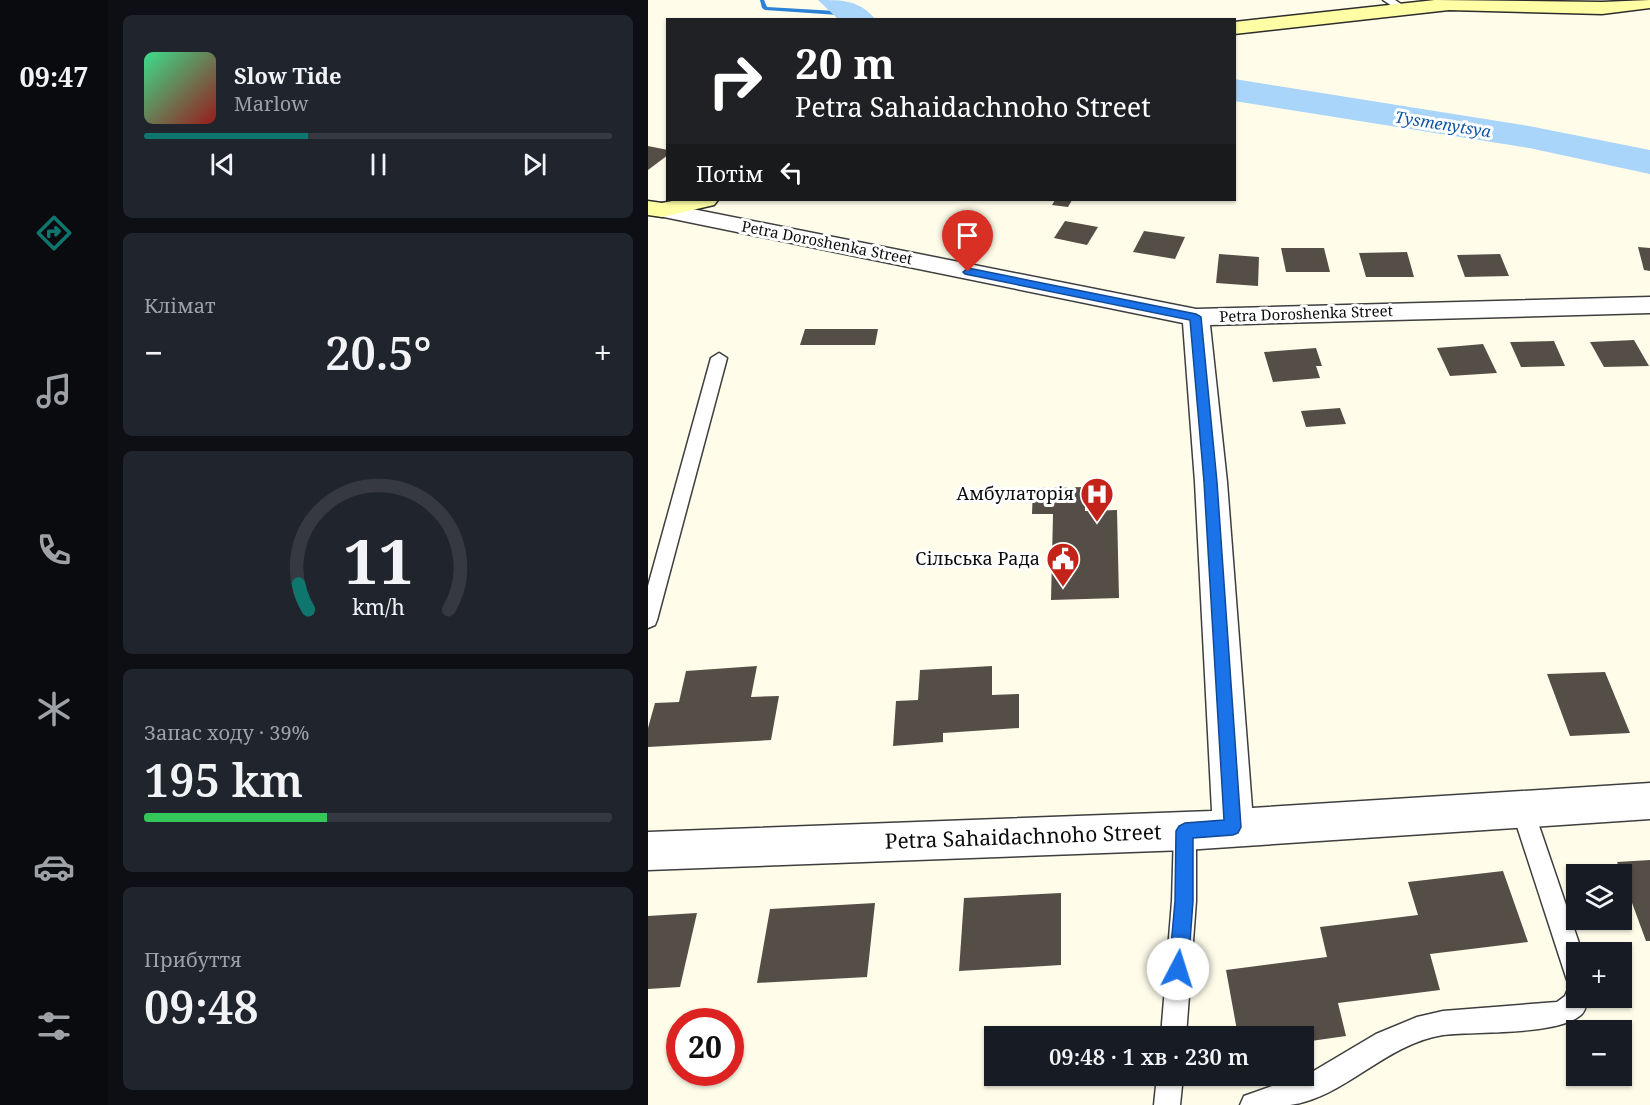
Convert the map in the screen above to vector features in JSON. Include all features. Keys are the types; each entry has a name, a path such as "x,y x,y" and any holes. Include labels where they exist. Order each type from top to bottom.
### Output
{"street":[{"path":"1236,28 1405,9 1485,3 1574,3 1622,7 1650,2"},
{"path":"655,209 700,201"},
{"name":"Petra Doroshenka Street","path":"655,209 1196,317 1650,305"},
{"path":"1196,317 1211,482 1233,827"},
{"name":"Petra Sahaidachnoho Street","path":"648,851 1185,831 1650,801"}],"lane":[{"path":"1388,0 1405,9"},
{"path":"648,620 719,358"},
{"path":"1522,808 1566,942"},
{"path":"1174,1026 1184,901 1185,831"},
{"path":"1253,1105 1318,1083 1386,1043 1417,1029 1443,1023 1560,1014 1569,1008"},
{"path":"1167,1105 1169,1086"}],"building":[{"path":"648,146 666,150 666,156 648,170"},
{"path":"1054,201 1071,201 1068,207 1052,205"},
{"path":"1065,221 1098,227 1087,245 1054,238"},
{"path":"1144,231 1185,237 1175,259 1133,252"},
{"path":"1638,247 1650,248 1650,271 1644,270"},
{"path":"1281,248 1324,248 1330,272 1286,272"},
{"path":"1407,252 1414,277 1366,277 1359,253"},
{"path":"1219,254 1259,257 1258,286 1216,283"},
{"path":"1500,254 1509,276 1465,277 1457,255"},
{"path":"805,329 878,329 875,345 800,345"},
{"path":"1634,340 1649,366 1604,367 1590,342"},
{"path":"1554,341 1565,366 1521,367 1510,342"},
{"path":"1483,344 1497,373 1450,376 1437,348"},
{"path":"1316,348 1322,366 1316,366 1320,378 1273,382 1264,352"},
{"path":"1340,408 1346,424 1306,427 1301,411"},
{"path":"1085,487 1085,511 1117,510 1119,598 1051,600 1053,514 1032,514 1033,488"},
{"path":"757,666 751,697 779,696 771,740 648,747 648,728 655,703 679,702 686,671"},
{"path":"992,666 992,695 1019,694 1019,728 943,733 943,742 893,746 896,701 918,700 920,670"},
{"path":"1605,672 1630,733 1570,736 1547,674"},
{"path":"1650,860 1650,941 1646,941 1632,903 1632,864 1618,864 1617,862"},
{"path":"1503,871 1528,942 1430,954 1440,990 1338,1003 1346,1036 1314,1041 1314,1026 1236,1026 1226,970 1327,957 1320,927 1418,915 1408,882"},
{"path":"1061,893 1061,965 959,971 964,898"},
{"path":"875,903 867,977 757,983 770,909"},
{"path":"697,913 680,987 648,989 648,916"}],"waterway":[{"path":"762,0 765,8 853,14"},
{"name":"Tysmenytsya","path":"834,0 857,18"},
{"name":"Tysmenytsya","path":"1236,90 1529,137 1650,162"}],"place":[{"name":"Амбулаторія","path":"1097,523"},
{"name":"Сільська Рада","path":"1063,588"}],"route":[{"path":"968,272 1196,317 1211,482 1233,827 1185,831 1184,901 1178,969"}]}
